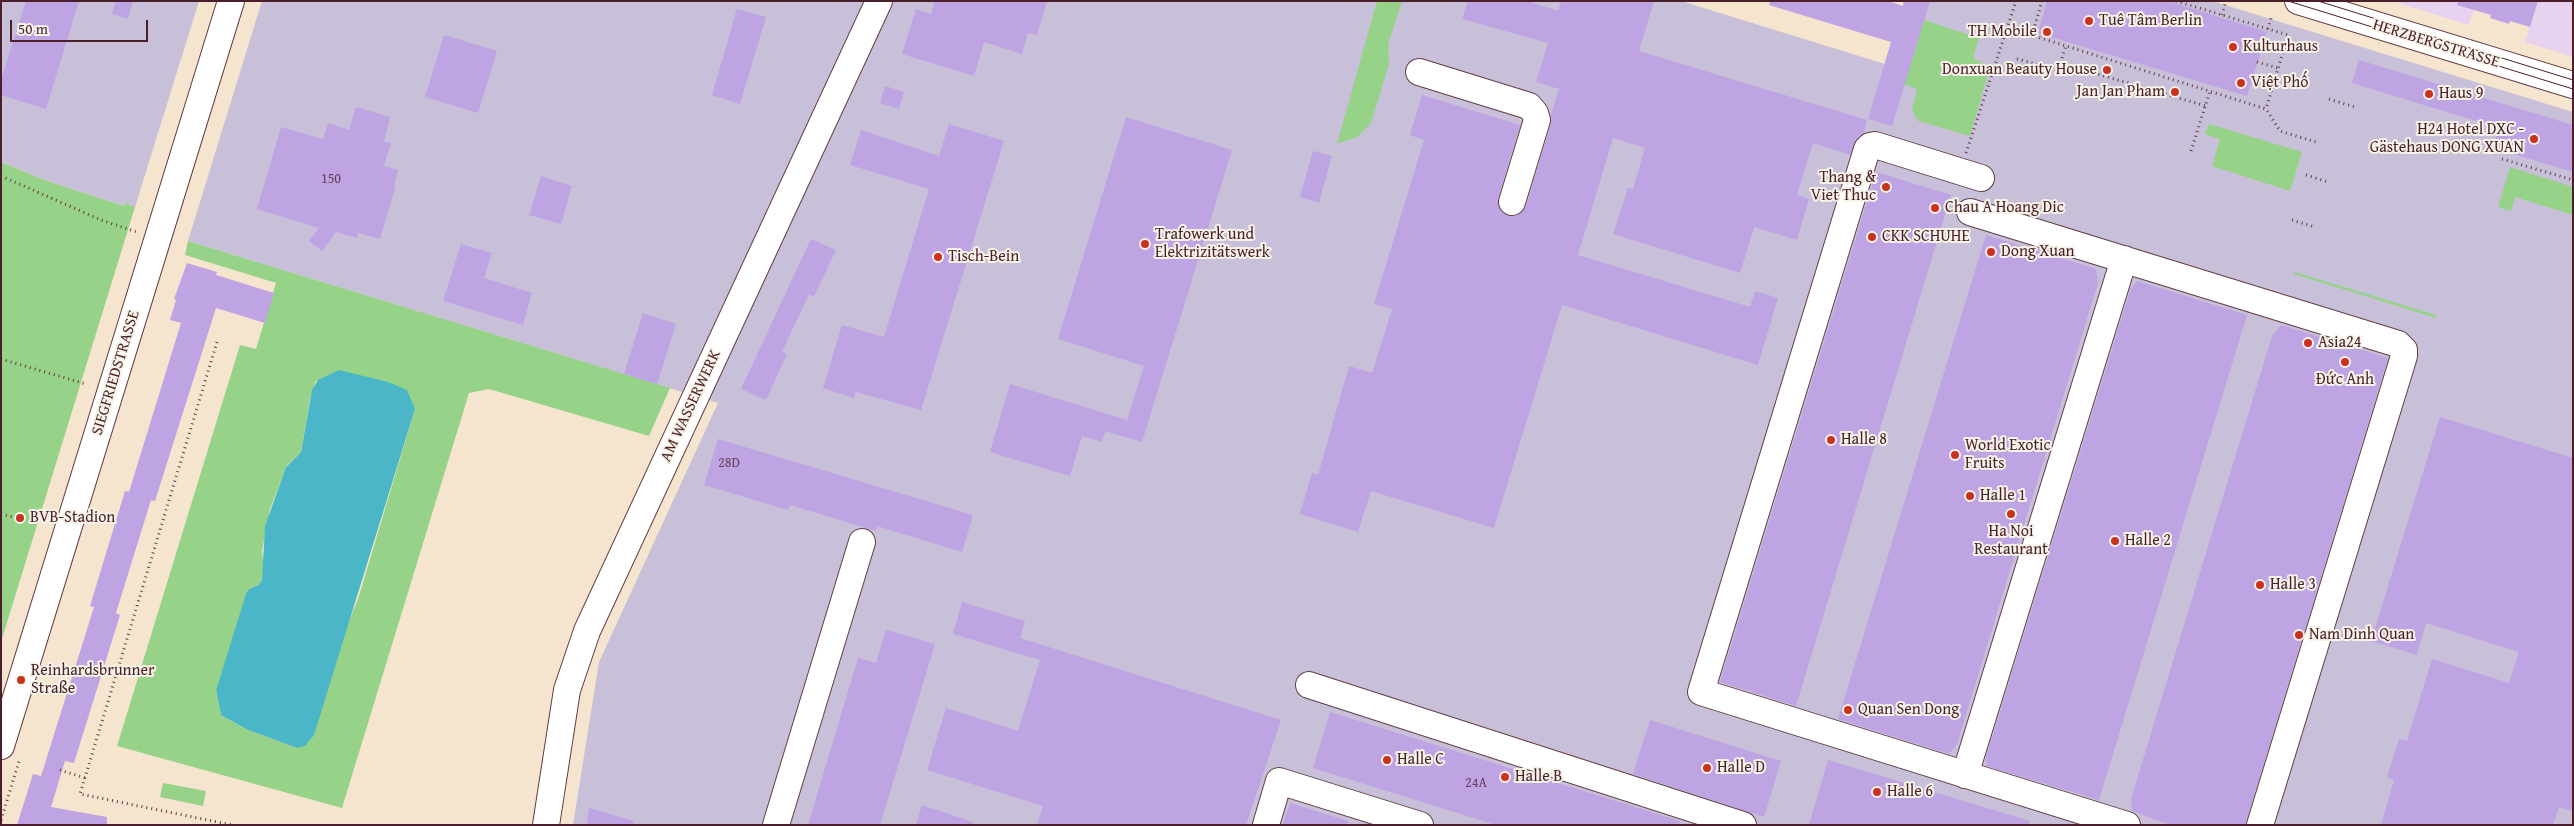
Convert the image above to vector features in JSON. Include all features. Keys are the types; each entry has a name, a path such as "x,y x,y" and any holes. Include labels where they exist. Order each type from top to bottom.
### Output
{"street":[{"name":"SIEGFRIEDSTRASSE","path":"1,746 231,1"},
{"name":"AM WASSERWERK","path":"546,825 567,690 587,631 879,1"},
{"name":"HERZBERGSTRASSE","path":"2298,1 2573,85"},
{"path":"1419,72 1529,106 1535,113 1537,120 1512,202"},
{"path":"1970,174 1875,145 1867,149 1701,692 2127,825"},
{"path":"1970,212 2398,344 2404,350 2404,356 2260,825"},
{"path":"1965,775 2124,259"},
{"path":"776,825 862,542"},
{"path":"1309,686 1743,825"},
{"path":"1266,825 1279,781 1420,825"}],"path":[{"path":"1970,174 2016,1"},
{"path":"2032,35 2042,1"},
{"path":"2176,1 2288,35 2266,109"},
{"path":"2222,15 2226,1"},
{"path":"2268,29 2272,15"},
{"path":"2025,33 2046,38 2266,109 2280,131 2316,142"},
{"path":"2017,59 2058,70 2066,46"},
{"path":"2060,62 2206,106"},
{"path":"2258,62 2278,68"},
{"path":"2191,151 2210,91"},
{"path":"2329,99 2355,107"},
{"path":"2502,159 2573,180"},
{"path":"2306,175 2328,182"},
{"path":"1,176 74,209 132,230"},
{"path":"2292,220 2315,227"},
{"path":"217,342 80,794 232,825"},
{"path":"1,359 86,384"},
{"path":"1,514 16,518"},
{"path":"60,770 84,778"}],"shaded area":[{"path":"1,1 199,1 135,207 125,203 124,206 47,181 1,162"},
{"path":"262,1 1681,1 1885,64 1904,1 2212,1 2573,112 2573,825 573,825 599,662 718,403 188,241"},
{"path":"2392,1 2476,1 2469,25"},
{"path":"2538,1 2573,1 2573,57 2525,42"}],"green space":[{"path":"1377,1 1402,1 1388,45 1389,64 1371,123 1357,137 1337,144"},
{"path":"1924,20 1979,38 1973,58 1990,67 1970,136 1918,121 1912,110 1917,89 1904,84"},
{"path":"2209,124 2302,152 2290,191 2212,166 2220,139 2205,134"},
{"name":"BVB-Stadion","path":"1,162 47,181 124,206 125,203 135,207 1,642"},
{"path":"2510,167 2573,187 2573,215 2515,197 2511,211 2498,207"},
{"path":"188,241 670,388 649,436 489,389 469,393 342,808 117,746 240,345 256,349 276,283 185,255","holes":["316,381 388,382 403,390 415,409 358,599 297,748 248,730 221,715 216,690 249,589 259,585 262,580 264,567 262,551 270,509 287,465 301,452 310,399"]},
{"path":"2295,272 2436,315 2436,318 2294,274"},
{"path":"163,783 206,791 203,806 160,797"}],"water":[{"path":"339,370 388,382 407,390 415,409 314,735 305,746 297,748 248,730 221,715 216,690 246,594 249,589 259,585 262,580 265,526 286,467 301,452 312,390 318,380"}],"building":[{"path":"26,1 79,1 46,109 1,95 1,80"},
{"path":"116,1 133,1 128,19 112,14"},
{"path":"935,1 1047,1 1037,35 1028,33 1022,54 984,42 974,76 902,54 916,9 931,14"},
{"path":"1468,1 1527,1 1558,11 1561,1 1654,1 1639,51 1867,120 1864,133 1856,139 1850,155 1813,143 1797,195 1809,199 1797,240 1754,227 1740,273 1613,234 1628,188 1633,189 1645,148 1613,138 1578,255 1750,307 1755,291 1778,298 1758,365 1562,305 1494,528 1371,491 1358,532 1300,514 1312,473 1318,475 1349,366 1372,373 1392,309 1374,304 1424,140 1410,135 1422,95 1520,125 1498,198 1501,212 1508,216 1516,216 1526,207 1551,124 1551,114 1559,89 1536,82 1548,43 1462,19"},
{"path":"1770,1 1888,1 1903,6 1904,1 1930,1 1892,126 1868,119 1891,42 1769,5"},
{"path":"2047,1 2168,1 2267,32 2247,96 2038,33"},
{"path":"2458,1 2538,1 2530,27 2510,21 2509,24 2490,18 2491,15 2457,5"},
{"path":"737,9 766,17 740,104 712,95"},
{"path":"444,35 497,51 478,113 425,97"},
{"path":"2359,60 2573,125 2573,172 2493,148 2499,128 2352,83"},
{"path":"885,86 904,92 899,109 880,103"},
{"path":"356,107 390,117 384,141 391,143 384,166 398,170 394,185 396,185 380,239 358,233 357,238 336,232 322,251 309,241 319,228 257,209 281,127 323,139 328,123 349,130"},
{"name":"Trafowerk und Elektrizitätswerk","path":"1126,117 1232,150 1142,442 1105,431 1102,442 1082,436 1070,476 990,452 1010,384 1127,420 1144,366 1058,339"},
{"name":"Tisch-Bein","path":"949,124 1004,141 921,410 856,392 854,398 823,388 842,325 884,337 929,189 850,165 861,130 939,156"},
{"path":"1313,151 1332,156 1319,203 1300,197"},
{"name":"Halle 8","path":"1876,172 1951,195 1796,706 1720,682"},
{"path":"541,176 572,186 561,224 529,215"},
{"name":"Halle 1","path":"1986,235 2096,269 2098,283 1957,744 1949,754 1838,719"},
{"path":"811,239 836,250 814,297 809,294 782,352 787,354 766,400 741,389"},
{"path":"461,244 492,253 484,278 532,293 523,325 443,301"},
{"path":"187,263 217,272 216,275 274,293 265,323 216,308 155,501 151,500 116,613 120,615 74,763 65,761 51,807 107,817 107,825 17,825 33,774 41,776 94,607 90,606 125,491 129,492 181,323 170,320 176,300 174,299"},
{"name":"Halle 2","path":"2137,281 2247,315 2099,800 1987,766 1986,757 2131,288"},
{"path":"643,313 676,324 657,384 624,374"},
{"name":"Halle 3","path":"2281,325 2388,358 2245,825 2171,825 2132,811 2131,799 2272,336"},
{"path":"2440,417 2573,458 2573,811 2559,807 2553,825 2381,825 2394,780 2387,777 2399,739 2407,741 2432,659 2509,683 2519,652 2426,623 2417,655 2371,641"},
{"path":"718,439 973,515 962,552 877,526 876,531 790,505 788,510 704,485"},
{"path":"962,602 1025,621 1020,638 1281,720 1246,825 1037,825 1043,806 927,770 946,708 1018,731 1040,660 953,634"},
{"path":"886,630 935,644 880,825 808,825 858,658 876,663"},
{"path":"1330,712 1680,821 1679,825 1496,825 1313,768"},
{"name":"Halle D","path":"1650,720 1781,761 1764,817 1633,774"},
{"name":"Halle 6","path":"1828,760 2030,821 2029,825 1809,825"},
{"path":"1290,803 1348,821 1347,825 1283,825"},
{"path":"922,805 973,822 973,825 916,825"},
{"path":"589,808 634,821 633,825 587,825"}],"tram line":[{"path":"2288,1 2573,89"},
{"path":"2318,1 2573,80"}],"place":[{"name":"Tuê Tâm Berlin","path":"2089,21"},
{"name":"TH Mobile","path":"2047,32"},
{"name":"Kulturhaus","path":"2233,47"},
{"name":"Donxuan Beauty House","path":"2107,70"},
{"name":"Việt Phố","path":"2241,83"},
{"name":"Jan Jan Pham","path":"2175,92"},
{"name":"Haus 9","path":"2429,94"},
{"name":"H24 Hotel DXC - Gästehaus DONG XUAN","path":"2534,139"},
{"name":"Thang & Viet Thuc","path":"1886,187"},
{"name":"Chau A Hoang Dic","path":"1935,208"},
{"name":"CKK SCHUHE","path":"1872,237"},
{"name":"Trafowerk und Elektrizitätswerk","path":"1145,244"},
{"name":"Dong Xuan","path":"1991,252"},
{"name":"Tisch-Bein","path":"938,257"},
{"name":"Asia24","path":"2308,343"},
{"name":"Đức Anh","path":"2345,362"},
{"name":"Halle 8","path":"1831,440"},
{"name":"World Exotic Fruits","path":"1955,455"},
{"name":"Halle 1","path":"1970,496"},
{"name":"Ha Noi Restaurant","path":"2011,514"},
{"name":"BVB-Stadion","path":"20,518"},
{"name":"Halle 2","path":"2115,541"},
{"name":"Halle 3","path":"2260,585"},
{"name":"Nam Dinh Quan","path":"2299,635"},
{"name":"Reinhardsbrunner Straße","path":"21,680"},
{"name":"Quan Sen Dong","path":"1848,710"},
{"name":"Halle C","path":"1387,760"},
{"name":"Halle D","path":"1707,768"},
{"name":"Halle B","path":"1505,777"},
{"name":"Halle 6","path":"1877,792"}]}
